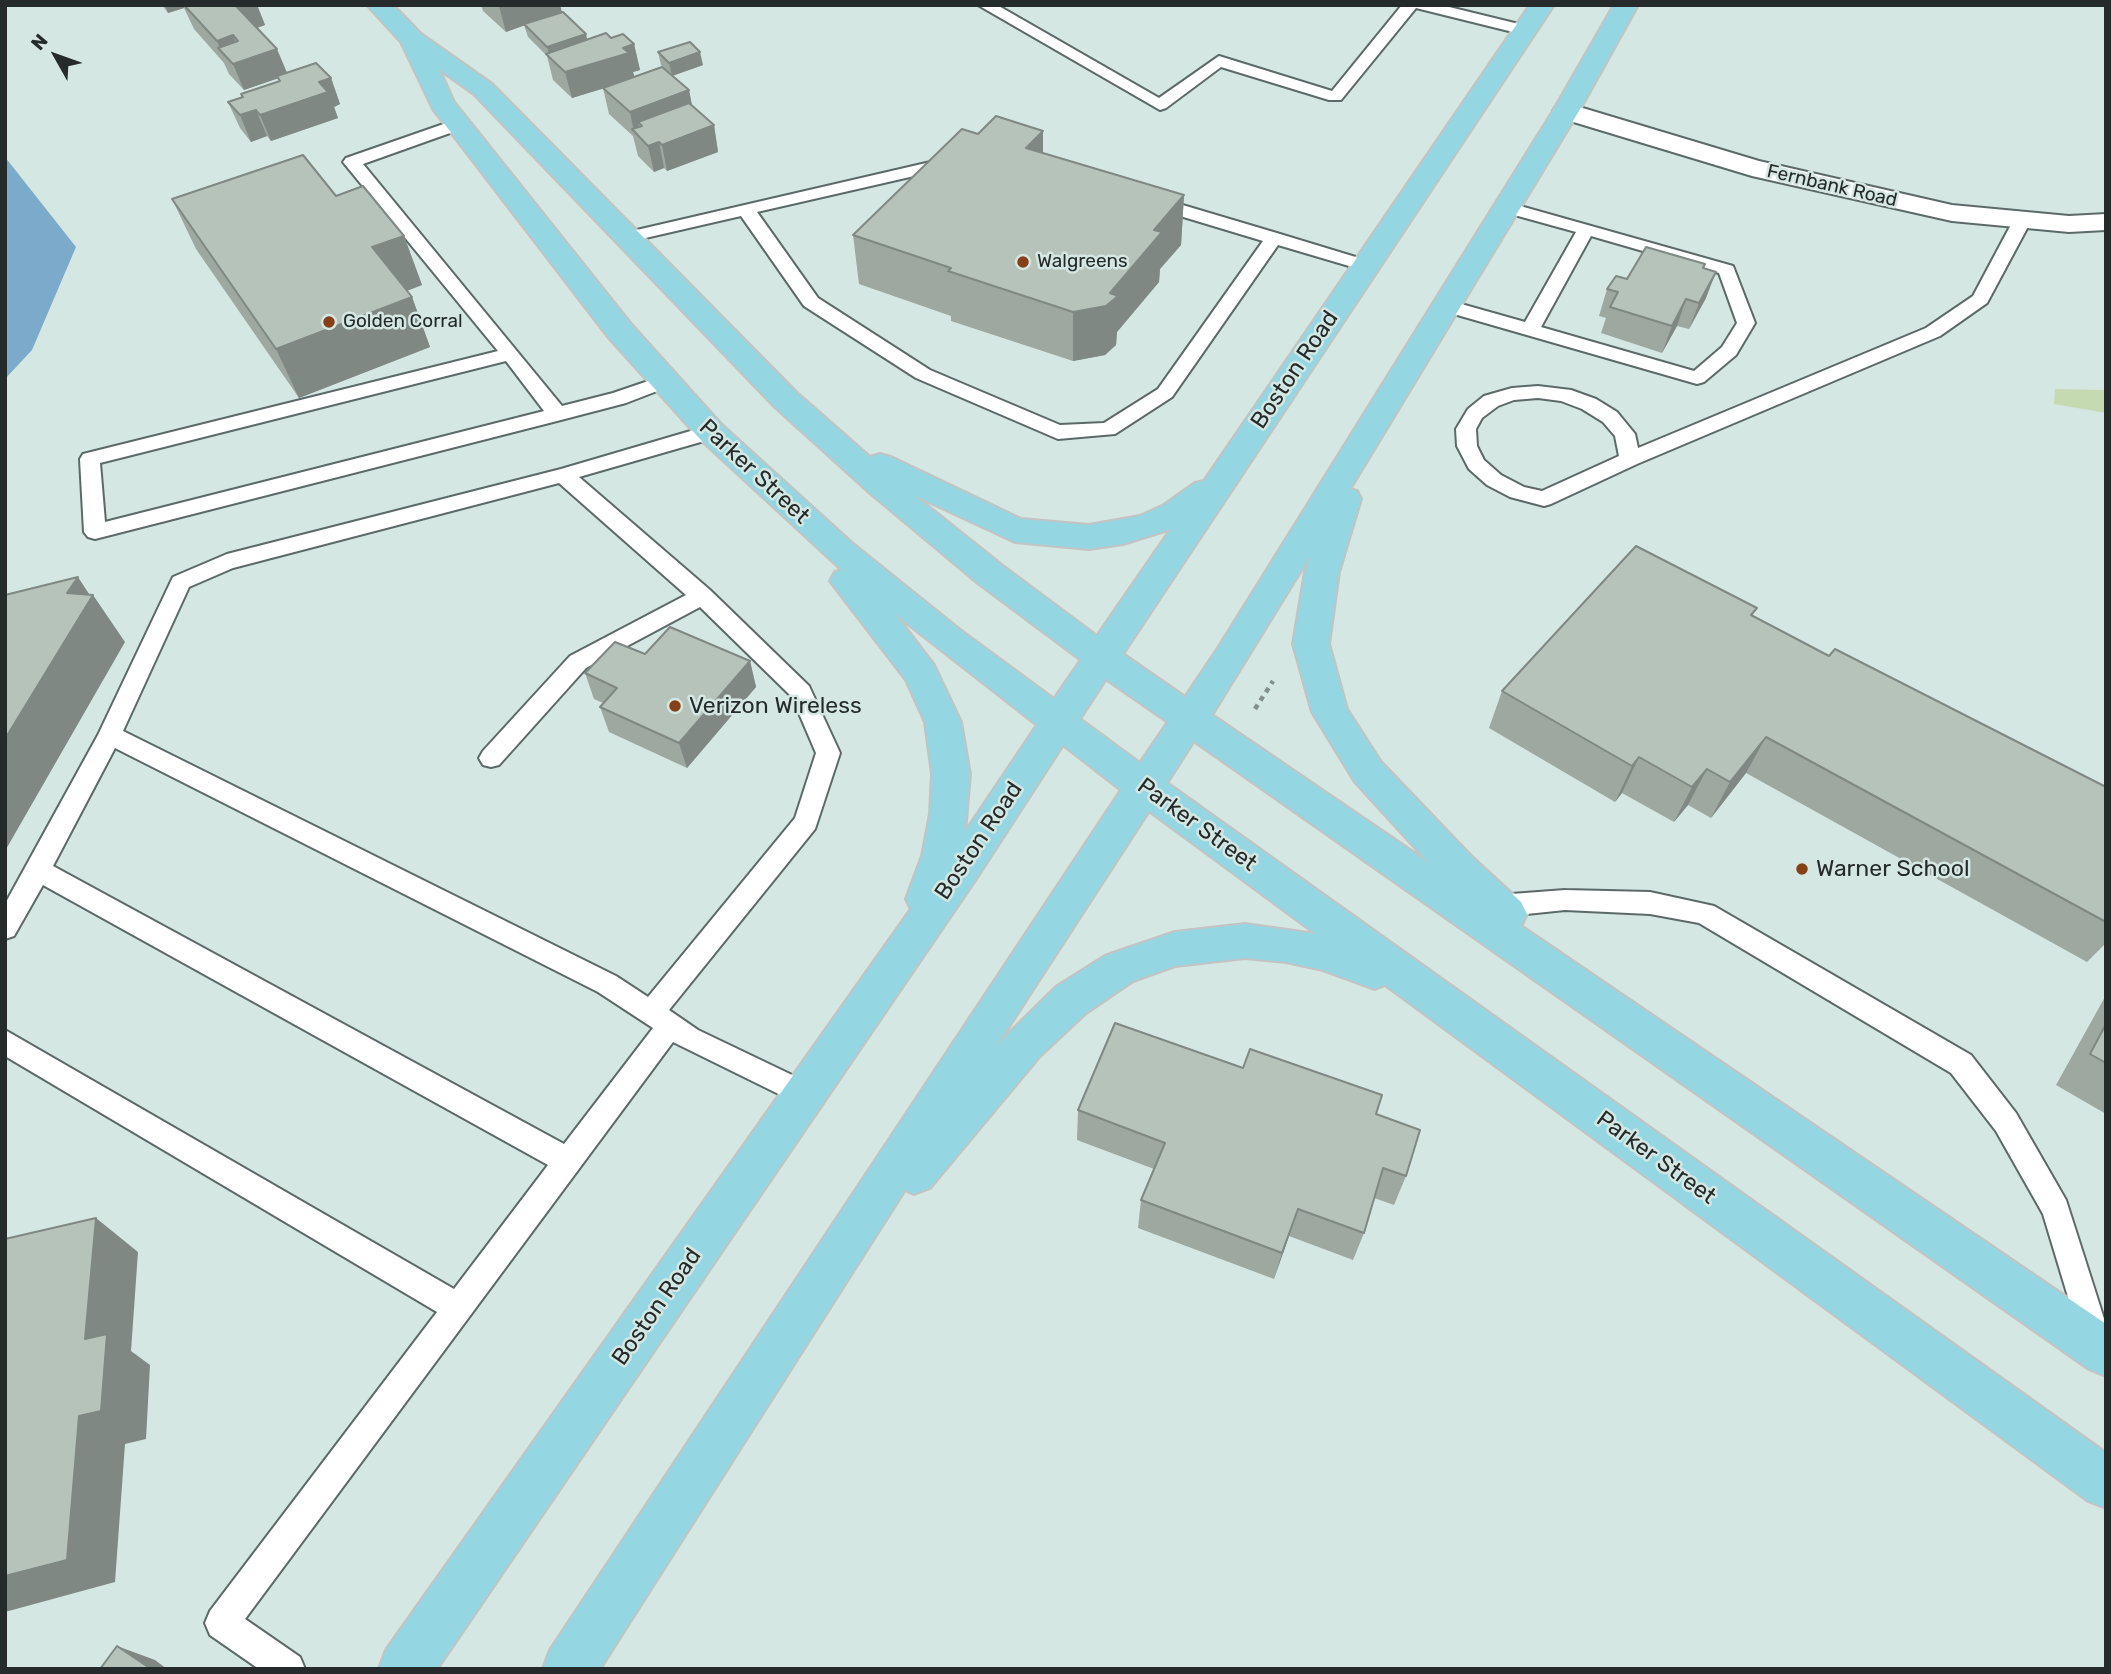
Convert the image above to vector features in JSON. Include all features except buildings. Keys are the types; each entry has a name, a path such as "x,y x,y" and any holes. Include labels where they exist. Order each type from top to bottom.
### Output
{"main road":[{"name":"Parker Street","path":"379,5 412,39 483,89 744,359 832,442 991,575 1101,657 2102,1349"},
{"name":"Boston Road","path":"405,1669 964,865 1101,657 1542,5"},
{"path":"569,1669 817,1286 1231,657 1566,111 1626,5"},
{"name":"Parker Street","path":"412,39 430,84 458,124 663,382 711,432 894,597 1144,787 2106,1483"},
{"name":"Fernbank Road","path":"1566,111 1752,168 1952,213 2069,224 2106,222"},
{"path":"832,442 1016,530 1089,537 1123,532 1176,513 1205,492 1230,467"},
{"path":"1362,445 1322,572 1311,644 1330,712 1368,772 1457,867 1549,950 1585,991"},
{"path":"742,460 899,643 921,674 943,722 951,774 949,814 942,856 912,934 887,974"},
{"path":"817,1286 1025,1044 1087,988 1119,968 1138,960 1197,945 1245,942 1286,945 1363,965 1405,985 1482,1033"}],"lane":[{"path":"985,5 1160,105 1219,61 1335,97 1410,5"},
{"path":"1421,5 1525,30"},
{"path":"458,124 352,162 511,354 557,414"},
{"path":"628,237 966,159"},
{"path":"1133,196 1366,265"},
{"path":"1447,306 1697,378 1729,351 1746,323 1727,270 1506,207"},
{"path":"746,209 811,302 923,374 1058,432 1108,429 1165,393 1274,238"},
{"path":"1630,459 1625,433 1610,417 1589,404 1564,395 1538,392 1512,394 1491,401 1475,414 1466,429 1467,446 1476,464 1494,480 1517,492 1545,499 1630,459 1933,332 1980,299 2023,219"},
{"path":"1530,330 1586,229"},
{"path":"511,354 90,459 95,532 619,398 663,382"},
{"path":"5,928 110,735 181,582 227,562 563,475 711,432"},
{"path":"288,1669 222,1623 568,1161 661,1020 806,822 828,753 801,692 702,596 563,475"},
{"path":"491,758 578,662 702,596"},
{"path":"110,735 607,984 661,1020 805,1095"},
{"path":"38,870 568,1161"},
{"path":"1498,906 1565,900 1650,903 1705,914 1962,1064 2006,1122 2056,1210 2102,1349"},
{"path":"5,1042 458,1308"}],"path":[{"path":"1252,715 1277,675"}],"green space":[{"path":"2055,389 2106,390 2106,413 2054,404"}],"water":[{"path":"5,157 76,247 32,350 5,379"}],"place":[{"name":"Walgreens","path":"1023,262"},
{"name":"Golden Corral","path":"329,322"},
{"name":"Verizon Wireless","path":"675,706"},
{"name":"Warner School","path":"1802,869"}]}
